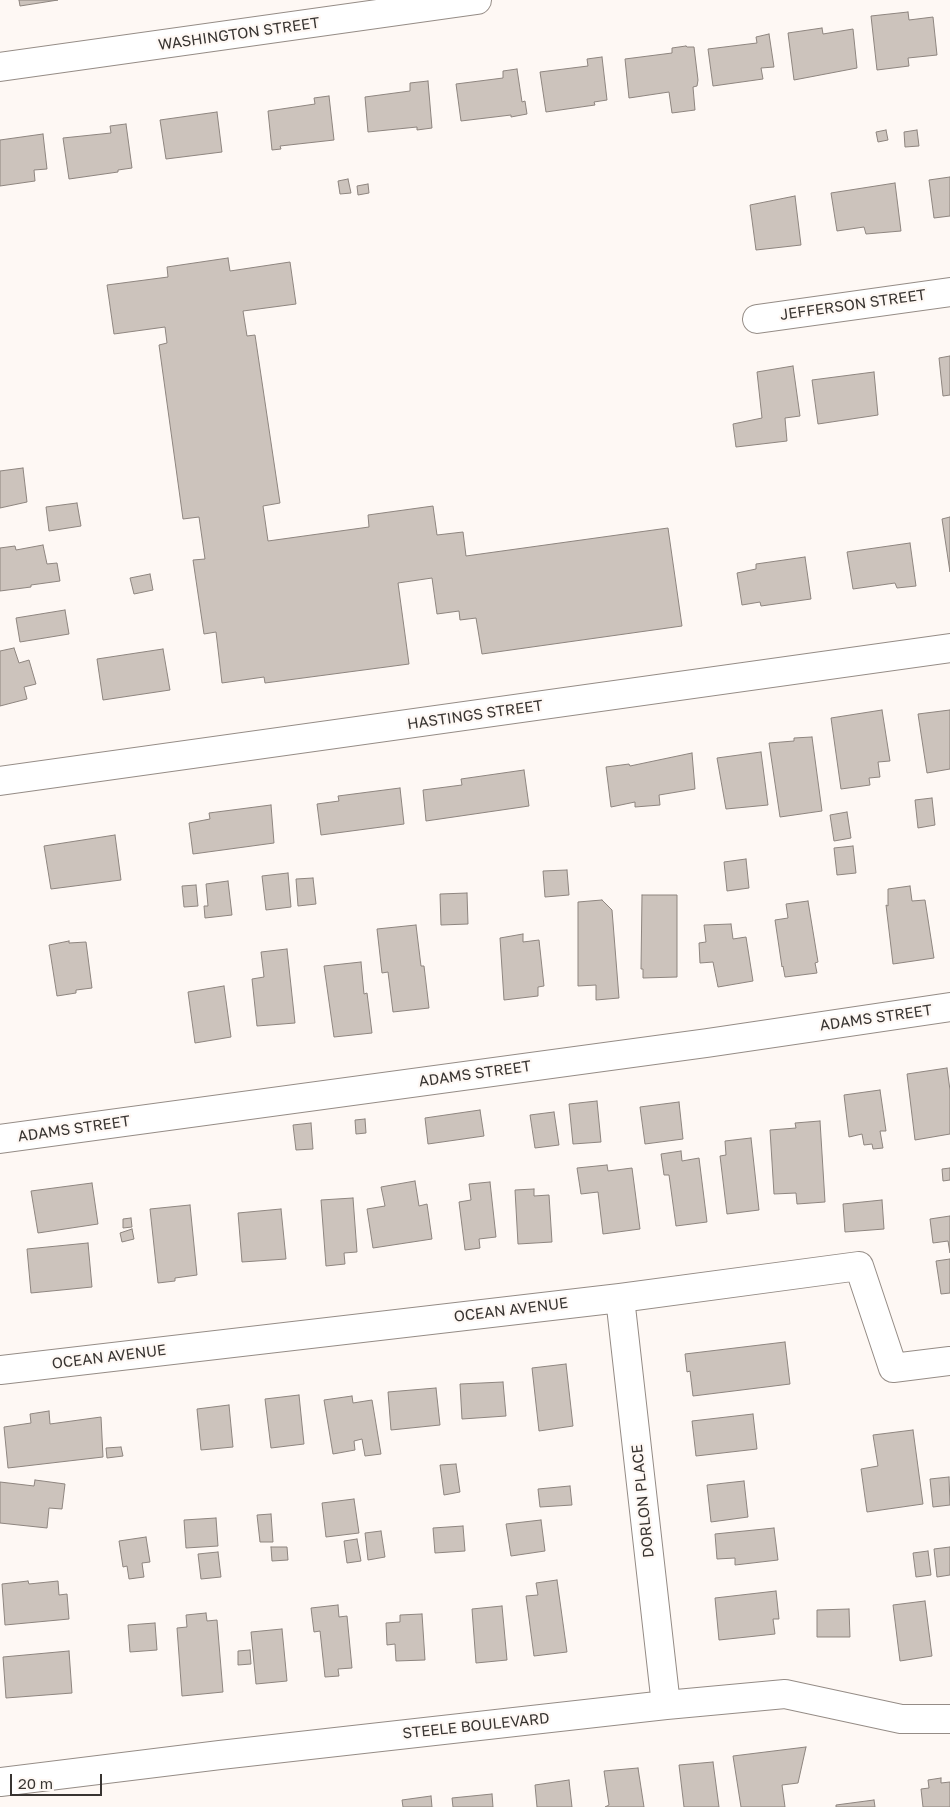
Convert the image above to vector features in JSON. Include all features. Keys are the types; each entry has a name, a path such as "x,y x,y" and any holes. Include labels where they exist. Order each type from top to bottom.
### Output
{"street":[{"name":"WASHINGTON STREET","path":"0,67 477,0"},
{"name":"JEFFERSON STREET","path":"757,318 950,292"},
{"name":"HASTINGS STREET","path":"0,781 950,648"},
{"name":"ADAMS STREET","path":"0,1139 950,1008"},
{"name":"OCEAN AVENUE","path":"0,1370 620,1298 859,1266 893,1368 950,1361"},
{"name":"DORLON PLACE","path":"620,1298 666,1705"},
{"name":"STEELE BOULEVARD","path":"0,1782 220,1755 666,1705 785,1694 901,1719 950,1719"}],"building":[{"path":"19,0 58,0 20,6"},
{"path":"908,12 909,20 933,17 937,55 908,58 909,66 877,70 871,16"},
{"path":"822,28 823,34 853,29 857,68 794,80 788,33"},
{"path":"769,34 774,67 761,68 763,79 713,86 708,49 757,43 756,37"},
{"path":"694,47 698,80 697,86 693,87 695,110 672,113 669,92 629,98 625,59 672,53 672,48"},
{"path":"602,57 607,100 594,102 595,105 546,112 540,72 588,66 587,59"},
{"path":"517,69 522,102 525,101 527,114 461,121 456,84 503,78 503,71"},
{"path":"428,81 432,128 417,130 417,127 368,132 365,97 410,91 410,83"},
{"path":"329,96 334,140 280,146 281,149 272,150 268,111 315,104 314,98"},
{"path":"217,112 222,152 166,159 160,120"},
{"path":"126,124 132,168 118,170 118,172 69,179 63,138 111,133 110,126"},
{"path":"886,130 888,140 878,142 876,132"},
{"path":"917,130 919,146 905,147 904,132"},
{"path":"43,134 47,169 34,170 35,181 0,186 0,140"},
{"path":"950,177 950,216 934,218 929,180"},
{"path":"348,179 351,193 340,194 338,181"},
{"path":"895,183 901,231 866,234 864,227 837,231 831,193"},
{"path":"368,184 369,193 358,195 357,186"},
{"path":"795,196 801,245 756,250 750,205"},
{"path":"228,258 230,271 290,262 296,304 243,311 247,336 255,335 280,503 263,506 268,541 369,527 368,515 433,506 437,535 463,532 466,556 668,528 682,626 482,654 476,618 460,620 459,611 437,614 432,578 398,583 409,664 265,683 264,677 222,683 216,632 204,634 193,560 205,559 199,517 183,519 159,345 167,343 165,327 114,334 107,285 168,277 167,267"},
{"path":"950,356 950,395 943,396 939,358"},
{"path":"793,366 800,416 785,418 787,441 736,447 733,424 762,418 757,372"},
{"path":"874,372 878,415 818,424 812,380"},
{"path":"23,468 27,502 0,508 0,471"},
{"path":"77,503 81,526 49,531 46,507"},
{"path":"950,517 950,572 942,519"},
{"path":"910,543 916,586 897,588 895,583 853,589 847,552"},
{"path":"43,545 47,564 57,563 60,581 0,591 0,548 15,546 16,550"},
{"path":"805,557 811,599 761,606 760,602 742,605 737,573 756,569 756,564"},
{"path":"150,574 153,590 134,594 130,578"},
{"path":"65,610 69,634 20,642 16,618"},
{"path":"14,648 19,663 29,660 36,684 24,687 27,699 0,706 0,651"},
{"path":"163,649 170,690 103,700 97,659"},
{"path":"882,710 890,761 878,762 880,777 869,778 870,785 841,789 831,718"},
{"path":"950,710 950,769 927,773 918,714"},
{"path":"812,737 822,811 780,817 769,743"},
{"path":"761,752 768,805 726,809 717,758"},
{"path":"692,753 695,789 659,795 660,805 635,807 635,802 611,807 606,767 629,764 630,766"},
{"path":"524,770 529,806 426,821 423,790 462,785 461,779"},
{"path":"400,788 404,824 321,835 317,804 339,801 338,796"},
{"path":"932,798 935,825 918,828 915,800"},
{"path":"271,805 274,843 193,854 189,823 210,819 209,813"},
{"path":"847,812 851,838 834,841 830,815"},
{"path":"115,835 121,880 51,889 44,846"},
{"path":"853,846 856,873 837,875 834,848"},
{"path":"746,859 749,888 727,891 724,862"},
{"path":"567,870 569,895 545,897 543,871"},
{"path":"288,873 291,907 266,910 262,876"},
{"path":"313,878 316,904 298,906 296,879"},
{"path":"228,881 232,915 205,918 204,906 208,906 206,884"},
{"path":"196,885 198,906 184,907 182,886"},
{"path":"910,886 912,901 925,900 934,958 893,964 886,905 888,906 888,889"},
{"path":"467,893 468,924 441,925 440,894"},
{"path":"642,895 677,895 677,977 643,978 643,969 641,969"},
{"path":"602,900 612,910 619,998 596,1000 596,985 578,986 578,902"},
{"path":"808,901 818,962 815,963 817,973 785,977 775,920 788,918 786,904"},
{"path":"731,924 733,939 746,937 753,981 718,987 713,962 700,963 699,943 706,942 704,925"},
{"path":"416,925 421,966 424,966 429,1008 393,1012 388,972 382,973 377,929"},
{"path":"523,934 523,942 539,940 544,986 538,987 538,996 504,1000 500,938"},
{"path":"69,941 69,943 86,942 92,988 76,990 76,993 57,996 49,945"},
{"path":"287,949 295,1023 257,1026 252,979 264,977 261,952"},
{"path":"361,962 364,994 367,993 372,1033 334,1037 324,966"},
{"path":"224,986 231,1037 195,1043 188,992"},
{"path":"947,1068 950,1090 950,1134 915,1140 907,1074"},
{"path":"880,1090 886,1131 880,1131 883,1148 873,1149 872,1144 864,1145 862,1134 849,1137 844,1095"},
{"path":"597,1101 601,1142 573,1144 569,1104"},
{"path":"679,1102 683,1139 645,1144 640,1107"},
{"path":"480,1110 484,1136 428,1144 425,1118"},
{"path":"554,1112 559,1145 535,1148 530,1115"},
{"path":"365,1119 366,1133 356,1134 355,1120"},
{"path":"820,1121 825,1202 797,1204 796,1193 774,1194 770,1130 796,1128 795,1123"},
{"path":"311,1123 313,1149 296,1150 293,1125"},
{"path":"751,1138 759,1210 727,1214 720,1156 726,1155 725,1141"},
{"path":"681,1151 682,1161 699,1158 707,1222 676,1226 669,1175 664,1175 661,1154"},
{"path":"607,1165 608,1171 632,1168 640,1229 603,1234 598,1192 581,1194 577,1168"},
{"path":"950,1168 950,1180 943,1181 942,1169"},
{"path":"415,1181 419,1206 427,1204 432,1239 373,1248 367,1209 385,1206 381,1187"},
{"path":"490,1182 496,1237 479,1239 480,1248 465,1250 459,1202 471,1200 469,1184"},
{"path":"92,1183 98,1224 38,1233 31,1191"},
{"path":"534,1189 534,1196 549,1195 552,1242 518,1244 515,1190"},
{"path":"353,1198 357,1252 344,1253 345,1264 326,1266 321,1200"},
{"path":"882,1200 884,1229 845,1232 843,1204"},
{"path":"190,1205 197,1275 158,1283 150,1209"},
{"path":"281,1209 286,1259 242,1262 238,1213"},
{"path":"950,1216 950,1253 948,1241 933,1243 930,1219"},
{"path":"131,1218 132,1227 123,1228 123,1219"},
{"path":"132,1229 134,1239 122,1242 120,1233"},
{"path":"88,1243 92,1287 31,1293 27,1249"},
{"path":"950,1259 950,1293 941,1294 936,1261"},
{"path":"785,1342 790,1384 693,1396 690,1371 687,1372 685,1354"},
{"path":"566,1364 573,1426 539,1431 532,1368"},
{"path":"503,1382 506,1416 462,1419 460,1384"},
{"path":"436,1388 440,1425 391,1430 388,1392"},
{"path":"299,1395 304,1444 271,1448 265,1399"},
{"path":"352,1396 353,1403 372,1400 381,1454 365,1456 362,1439 354,1441 355,1450 333,1454 324,1400"},
{"path":"229,1405 233,1447 201,1450 197,1409"},
{"path":"49,1411 50,1424 101,1417 103,1457 8,1468 4,1427 31,1423 30,1414"},
{"path":"753,1414 757,1449 696,1456 692,1421"},
{"path":"913,1430 923,1504 867,1512 861,1469 878,1466 873,1435"},
{"path":"121,1447 123,1456 107,1458 106,1448"},
{"path":"456,1464 460,1492 444,1495 440,1465"},
{"path":"949,1477 950,1505 933,1507 930,1479"},
{"path":"35,1480 65,1484 62,1509 49,1508 47,1528 0,1523 0,1482 34,1486"},
{"path":"744,1481 748,1517 711,1522 707,1485"},
{"path":"570,1486 572,1505 540,1507 538,1489"},
{"path":"354,1499 359,1533 326,1537 322,1503"},
{"path":"271,1514 273,1542 260,1542 257,1515"},
{"path":"216,1518 218,1546 186,1548 184,1520"},
{"path":"541,1520 545,1551 511,1556 506,1524"},
{"path":"463,1526 465,1551 435,1553 433,1528"},
{"path":"774,1528 778,1560 735,1565 735,1558 717,1559 715,1534"},
{"path":"381,1531 385,1557 368,1560 365,1533"},
{"path":"146,1537 150,1562 142,1563 144,1577 129,1579 127,1566 123,1567 119,1541"},
{"path":"357,1539 361,1561 347,1563 344,1541"},
{"path":"271,1547 287,1547 288,1560 272,1561"},
{"path":"950,1547 950,1575 937,1577 934,1549"},
{"path":"928,1551 931,1575 916,1577 913,1553"},
{"path":"218,1552 221,1577 201,1579 198,1554"},
{"path":"557,1580 567,1652 534,1656 526,1596 538,1595 536,1583"},
{"path":"28,1581 29,1584 58,1581 59,1595 67,1594 69,1619 5,1625 2,1584"},
{"path":"776,1591 779,1619 773,1619 775,1634 719,1640 715,1598"},
{"path":"925,1601 932,1656 900,1661 893,1605"},
{"path":"338,1605 339,1617 347,1616 352,1668 338,1669 339,1676 325,1677 320,1631 314,1632 311,1608"},
{"path":"502,1606 507,1660 476,1663 472,1609"},
{"path":"849,1609 850,1637 817,1637 817,1610"},
{"path":"206,1613 207,1621 217,1620 223,1692 182,1696 177,1628 187,1627 186,1615"},
{"path":"422,1614 425,1660 396,1661 395,1644 387,1645 386,1623 400,1622 400,1615"},
{"path":"155,1623 157,1650 130,1652 128,1625"},
{"path":"282,1629 287,1681 256,1684 251,1632"},
{"path":"250,1650 251,1664 238,1665 238,1651"},
{"path":"69,1651 72,1693 6,1698 3,1657"},
{"path":"806,1747 798,1783 782,1785 785,1807 741,1807 733,1756"},
{"path":"713,1762 719,1807 684,1807 679,1765"},
{"path":"638,1768 644,1807 605,1807 609,1805 604,1771"},
{"path":"941,1778 941,1783 950,1782 950,1807 923,1807 921,1789 929,1788 928,1780"},
{"path":"569,1780 572,1807 537,1807 535,1785"},
{"path":"492,1794 493,1807 453,1807 452,1798"},
{"path":"431,1796 432,1807 403,1807 402,1800"},
{"path":"874,1800 875,1807 836,1807 836,1805"}]}
